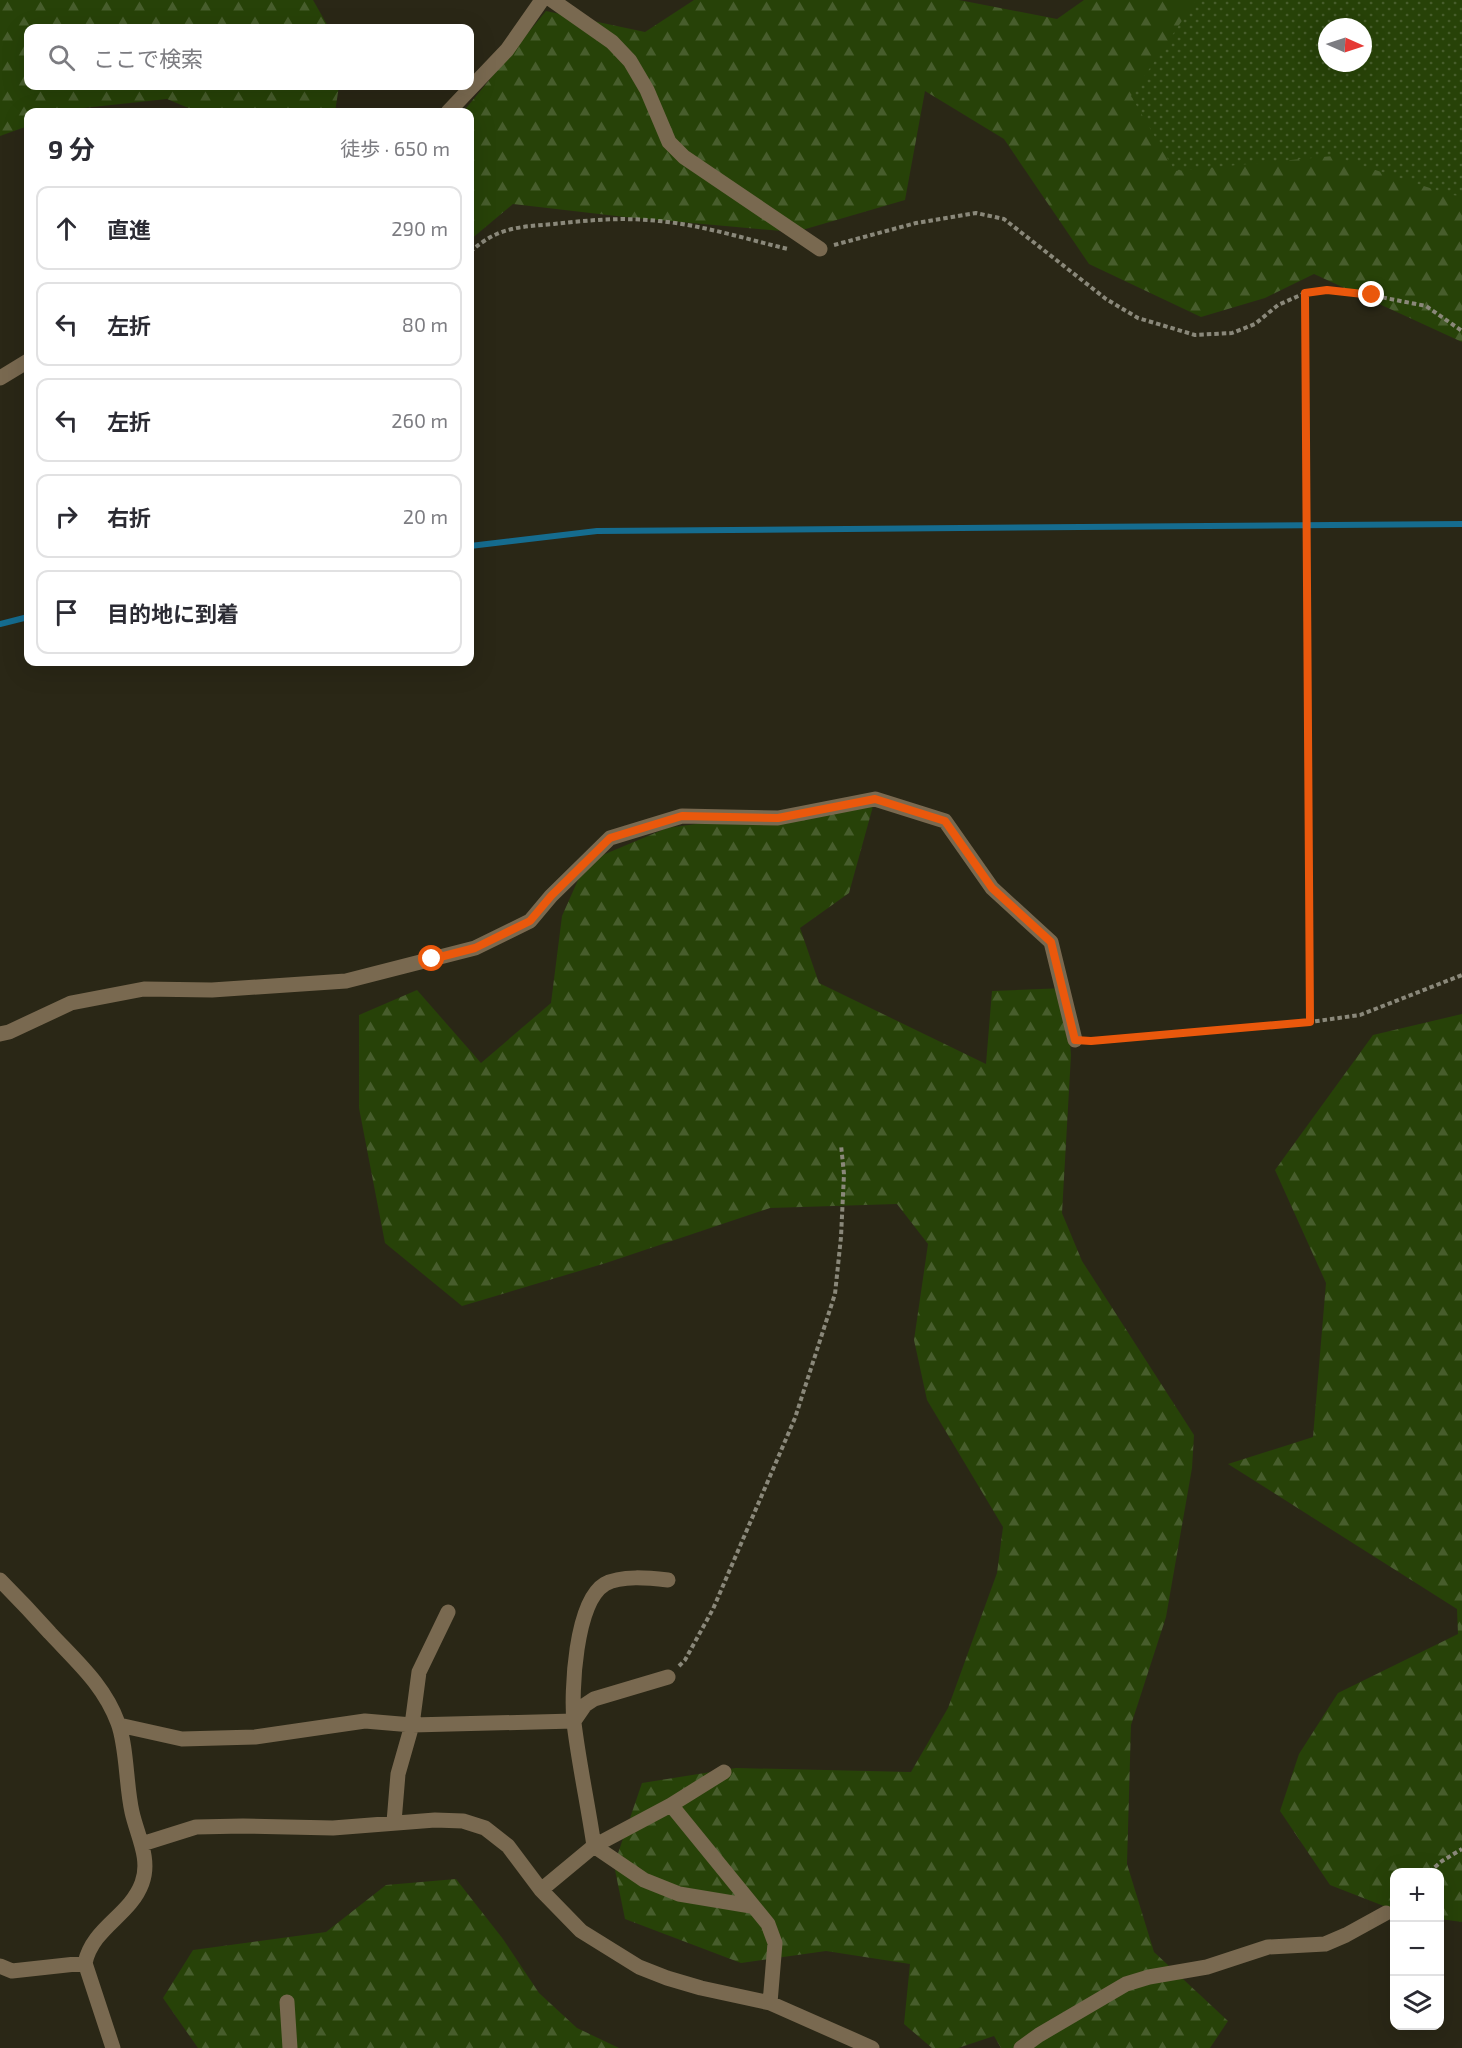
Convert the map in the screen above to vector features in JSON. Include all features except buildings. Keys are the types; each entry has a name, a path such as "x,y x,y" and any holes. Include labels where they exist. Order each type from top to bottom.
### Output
{"street":[{"path":"474,85 507,50 542,0"},
{"path":"552,0 612,42 630,61 647,90 669,142 684,157 820,249"},
{"path":"452,108 469,90"},
{"path":"0,378 24,363"},
{"path":"0,1034 71,1003 144,989 212,990 346,981 475,948 530,921 551,896 610,838 682,816 778,818 875,799 945,821 992,888 1051,942 1075,1040"},
{"path":"668,1580 626,1579 605,1584 592,1596 580,1625 576,1652 574,1721 594,1846 644,1880 670,1891 751,1906"},
{"path":"0,1580 99,1684 119,1725 132,1813 142,1844 143,1881 134,1898 88,1950 85,1963 113,2048"},
{"path":"394,1822 398,1774 412,1725 418,1672 448,1612"},
{"path":"574,1721 585,1705 594,1699 668,1677"},
{"path":"119,1725 182,1739 255,1737 365,1721 412,1725 574,1721"},
{"path":"541,1890 594,1846 671,1805 724,1772"},
{"path":"671,1805 751,1906 768,1924 775,1943 771,2004"},
{"path":"142,1844 196,1827 333,1828 394,1822 463,1821 485,1828 508,1846 541,1890 581,1931 639,1967 701,1988 771,2004 872,2048"},
{"path":"1020,2048 1126,1984 1149,1977 1207,1967 1268,1947 1325,1944 1386,1913"},
{"path":"0,1966 12,1971 85,1963"},
{"path":"287,2002 290,2048"}],"path":[{"path":"474,248 485,238 507,229 584,221 634,219 685,224 793,250 820,249 916,223 976,213 1004,219 1106,299 1138,318 1195,335 1232,333 1255,324 1278,305 1305,293 1327,290 1355,292 1426,306 1462,331"},
{"path":"1305,293 1310,1022"},
{"path":"1075,1040 1091,1041 1310,1022 1360,1015 1462,975"},
{"path":"668,1677 685,1660 713,1609 795,1418 835,1294 842,1227 844,1174 841,1145"},
{"path":"1434,1868 1462,1849"}],"green space":[{"path":"0,0 313,0 327,24 24,24 24,90 338,90 336,108 188,108 167,99 83,108 24,108 24,127 0,136"},
{"path":"694,0 959,0 1057,19 1084,0 1196,0 1131,96 1175,171 1333,156 1451,195 1462,196 1462,342 1314,274 1265,298 1201,317 1089,264 1004,139 925,91 905,200 785,235 793,232 513,204 474,237 474,108 466,108 546,11 645,32"},
{"path":"1100,0 1462,0 1462,227 1127,201"},
{"path":"875,799 849,893 800,928 819,983 986,1064 992,991 1066,988 1071,1055 1062,1213 1082,1261 1194,1435 1192,1468 1166,1617 1131,1725 1127,1864 1154,1952 1228,2021 1210,2048 1001,2048 994,2036 958,2048 932,2048 904,2024 910,1964 826,1951 741,1963 625,1919 614,1865 642,1783 736,1768 911,1772 948,1708 997,1573 1003,1527 927,1400 914,1340 928,1244 897,1204 770,1208 606,1263 462,1306 385,1243 359,1108 359,1015 417,990 481,1063 551,1003 562,916 586,862 667,828"},
{"path":"1462,1014 1462,1922 1444,1920 1444,1868 1390,1868 1390,1908 1330,1885 1280,1811 1299,1754 1338,1693 1458,1634 1457,1609 1228,1464 1313,1437 1326,1283 1275,1170 1373,1035"},
{"path":"456,1879 503,1939 539,1993 577,2028 619,2048 198,2048 163,1998 193,1950 326,1932 386,1885"}],"waterway":[{"path":"474,546 597,531 1462,524"},
{"path":"0,624 24,618"}],"route":[{"path":"432,959 475,948 530,921 551,896 610,838 682,816 778,818 875,799 945,821 992,888 1051,942 1075,1040 1091,1041 1310,1022 1305,293 1327,290 1372,295"}]}
